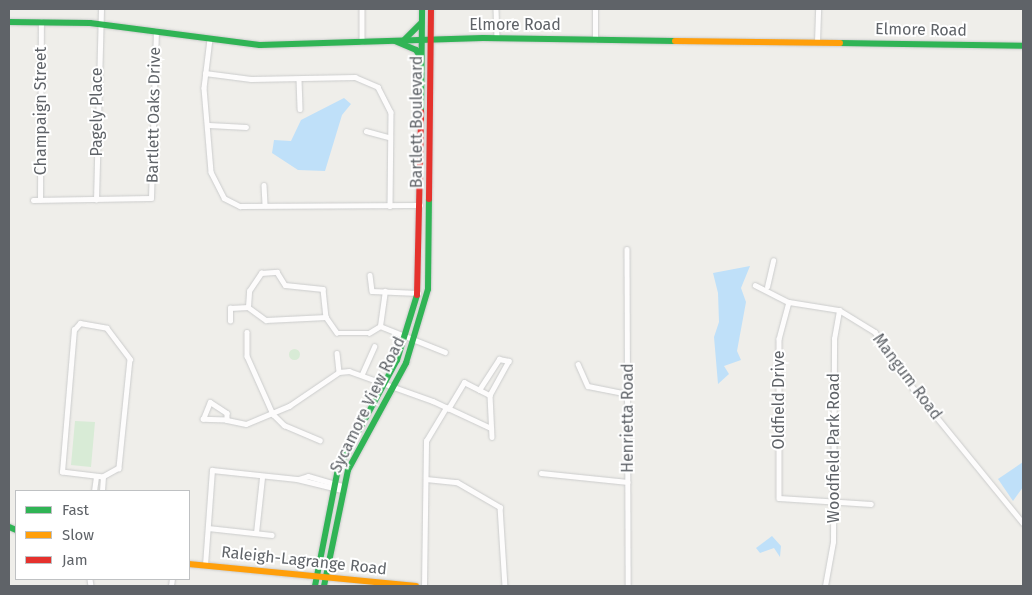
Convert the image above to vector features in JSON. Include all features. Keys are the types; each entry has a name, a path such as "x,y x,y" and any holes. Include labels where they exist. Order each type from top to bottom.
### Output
{"main road":[{"name":"Bartlett Boulevard","path":"422,9 422,234"},
{"name":"Bartlett Boulevard","path":"430,234 431,9"},
{"name":"Elmore Road","path":"9,22 99,24 260,45 497,38 1023,46"},
{"path":"404,40 422,22"},
{"path":"393,40 416,50 422,59"},
{"path":"422,136 431,136"},
{"name":"Sycamore View Road","path":"412,335 421,266 422,234"},
{"name":"Sycamore View Road","path":"324,586 331,540 343,488 412,335 430,266 430,234"},
{"path":"421,266 430,266"},
{"name":"Sycamore View Road","path":"315,586 328,509 334,485 347,449 388,385"},
{"path":"328,509 337,510"},
{"path":"323,539 331,540"},
{"name":"Raleigh-Lagrange Road","path":"190,564 416,586"}],"street":[{"name":"Pagely Place","path":"96,200 99,24 101,9"},
{"path":"362,9 362,42"},
{"path":"496,9 497,38"},
{"path":"595,9 595,40"},
{"path":"817,42 818,9"},
{"name":"Champaign Street","path":"40,200 41,22"},
{"name":"Bartlett Oaks Drive","path":"96,200 151,198 156,31"},
{"path":"210,39 205,72 214,183 229,202 265,205 422,205"},
{"path":"205,72 299,79 355,77 378,87 390,106 390,206"},
{"path":"299,79 300,109"},
{"path":"209,125 246,127"},
{"path":"366,131 389,137"},
{"path":"264,185 265,205"},
{"path":"33,200 96,200"},
{"name":"Henrietta Road","path":"627,249 628,586"},
{"path":"767,288 773,261"},
{"path":"248,307 250,291 260,273 277,272 285,285 322,289 326,317 341,335 369,332 380,326 412,335 445,352"},
{"path":"370,275 372,291 418,293"},
{"name":"Mangum Road","path":"756,285 767,288 789,302 839,310 875,332 913,388 1023,523"},
{"path":"380,326 385,291"},
{"name":"Oldfield Drive","path":"789,302 780,338 780,500 834,502"},
{"path":"230,321 230,308 248,307 266,320 326,317"},
{"name":"Woodfield Park Road","path":"825,586 833,542 834,339 839,310"},
{"path":"102,325 124,346 130,359 119,468 103,477 96,477 62,472 75,327 102,325"},
{"path":"248,332 247,356 273,414 284,425 320,440"},
{"path":"362,374 374,347"},
{"path":"337,352 339,372"},
{"path":"479,390 499,359 510,362 490,395 492,437"},
{"path":"578,364 588,386 628,394"},
{"path":"227,420 227,413 210,402 203,419 227,420 246,424 273,414 339,372 362,374 491,428"},
{"path":"424,586 426,441 464,382 490,395"},
{"path":"205,565 212,470 262,478 297,479 308,476 343,488"},
{"path":"542,473 628,482"},
{"path":"94,490 96,477"},
{"path":"102,490 103,477"},
{"path":"256,533 262,478"},
{"path":"426,479 456,482 500,507 504,586"},
{"path":"834,502 871,504"},
{"path":"208,528 272,535"}],"green space":[{"path":"294,348 300,354 294,360 288,354"},
{"path":"75,421 95,422 91,467 71,465"}],"water":[{"path":"344,98 351,104 342,115 325,171 298,170 272,153 274,140 291,141 301,120"},
{"path":"750,266 741,288 746,302 737,351 741,360 724,366 729,374 718,384 714,337 719,322 718,293 713,273"},
{"path":"1023,462 1023,487 1013,501 998,479"},
{"path":"772,536 781,546 780,557 774,548 760,553 756,548"}],"traffic: fast":[{"path":"421,112 422,9"},
{"path":"9,22 90,23 260,45 483,38 675,41"},
{"path":"404,40 421,23"},
{"path":"395,41 416,50 421,58"},
{"path":"840,43 1023,46"},
{"path":"324,586 348,470 406,363 428,289 429,199"},
{"path":"315,586 338,469 397,360 417,295"},
{"path":"9,527 15,530"}],"traffic: slow":[{"path":"675,41 840,43"},
{"path":"190,564 416,586"}],"traffic: jam":[{"path":"429,199 431,9"},
{"path":"417,295 421,112"}]}
